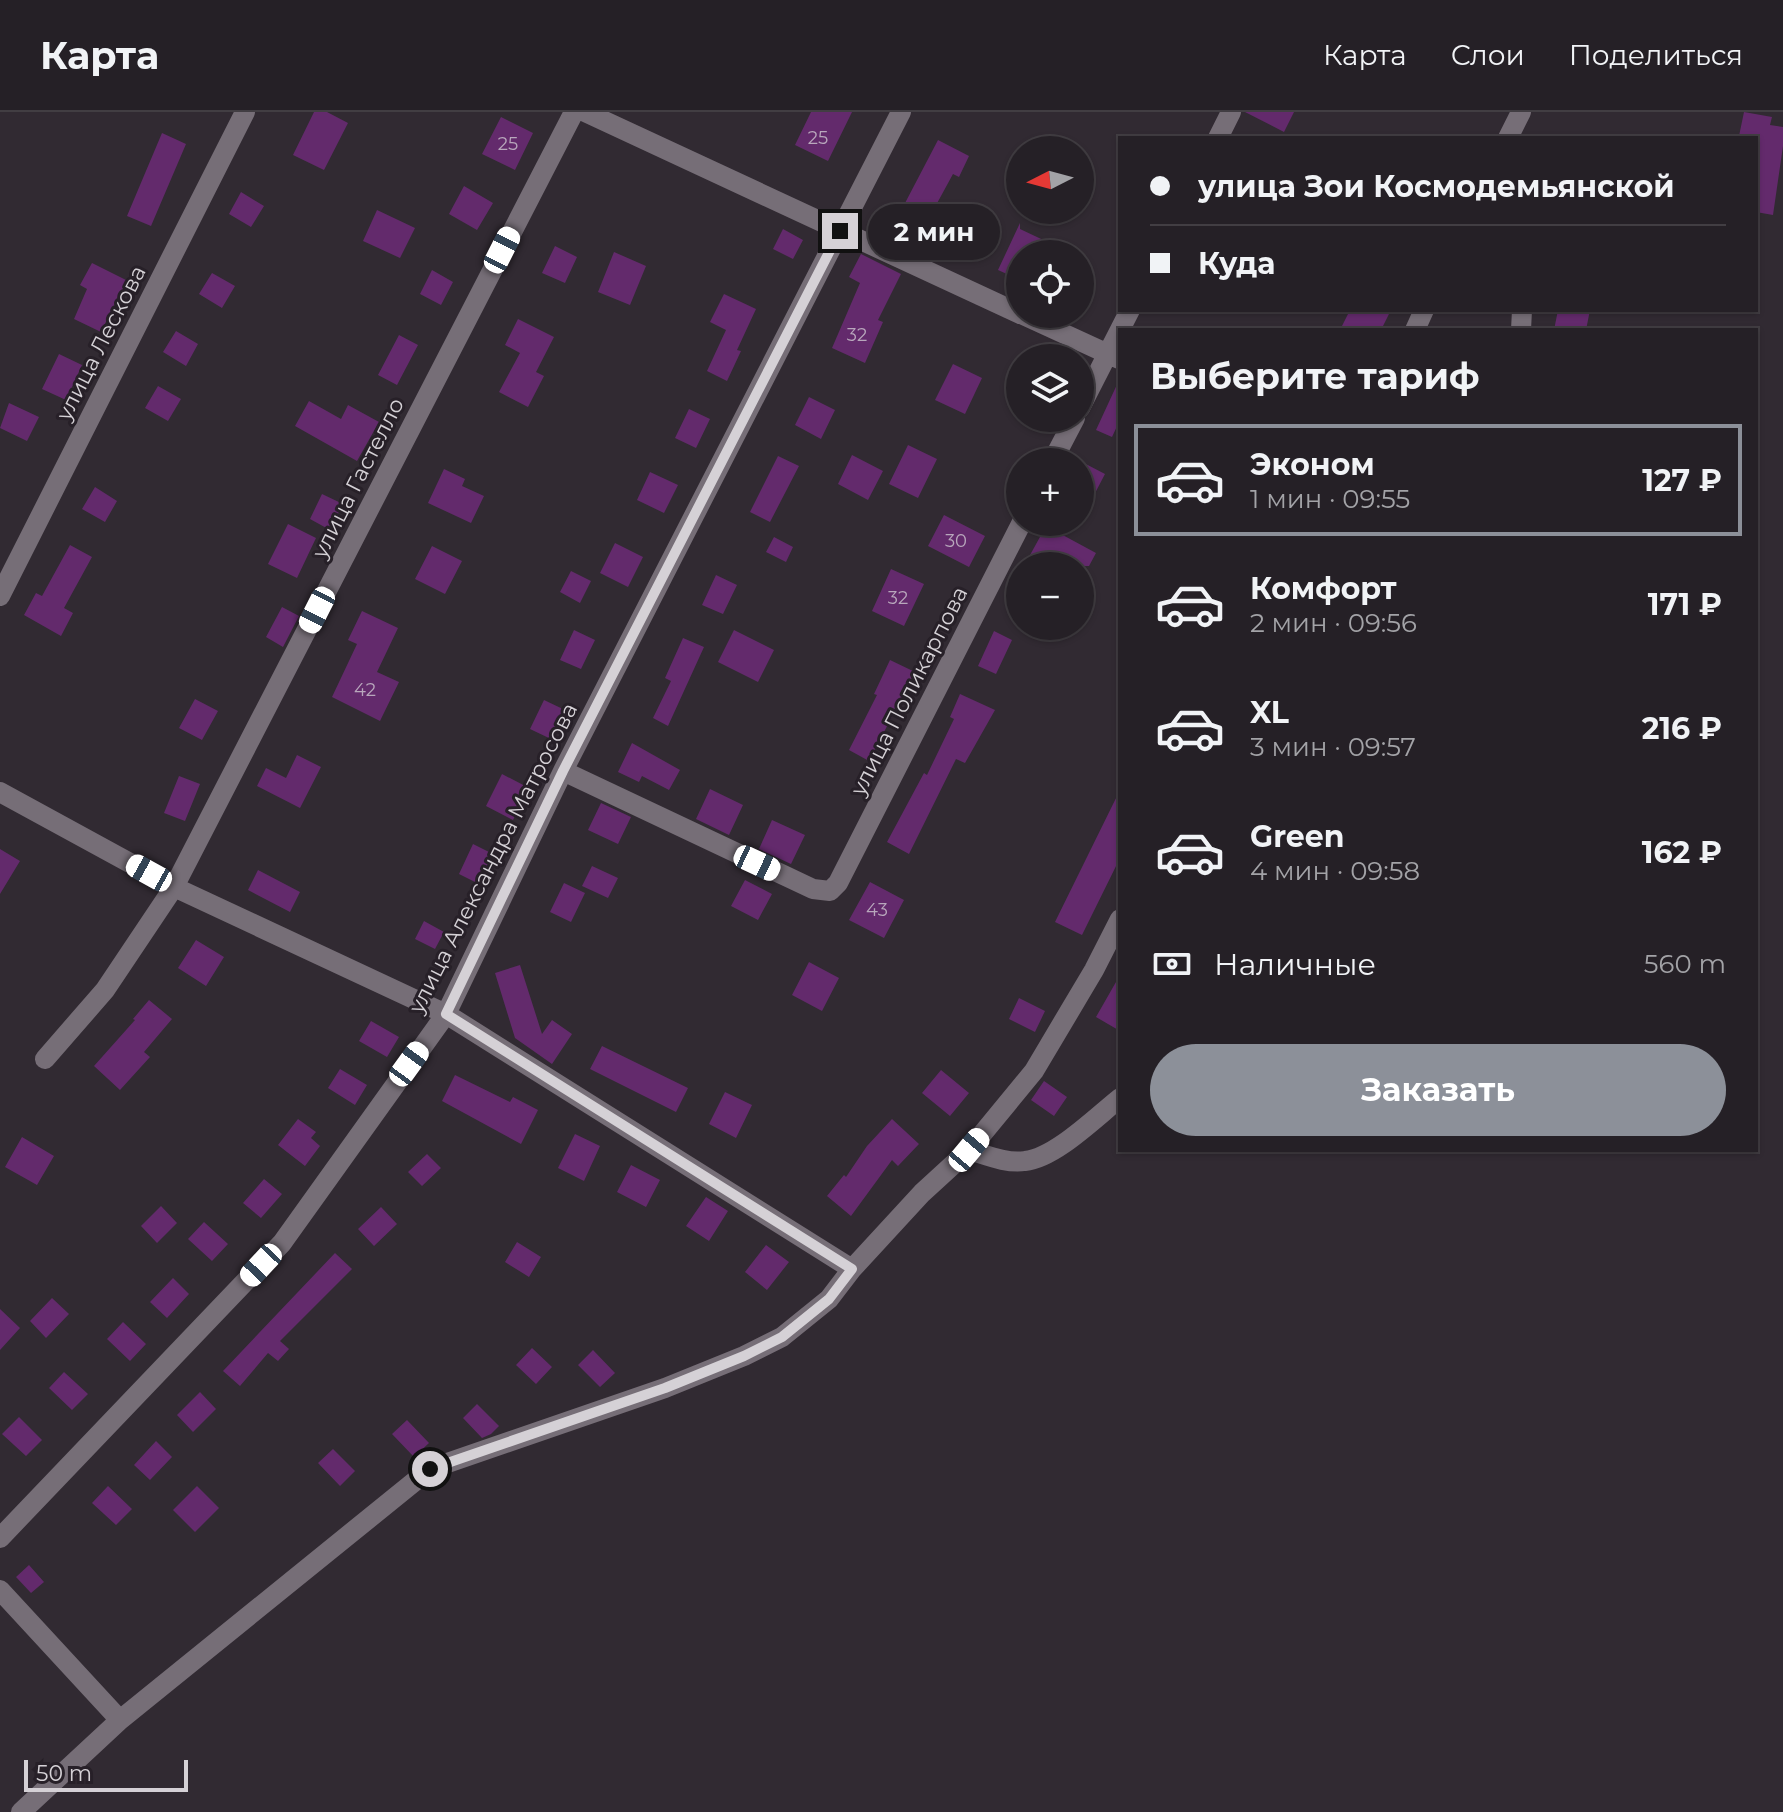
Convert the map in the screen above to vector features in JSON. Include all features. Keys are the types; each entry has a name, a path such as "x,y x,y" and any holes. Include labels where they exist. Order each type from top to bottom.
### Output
{"street":[{"name":"улица Лескова","path":"0,596 245,112"},
{"name":"улица Гастелло","path":"45,1059 105,990 174,887 574,112"},
{"path":"585,112 1006,308"},
{"name":"улица Александра Матросова","path":"0,1538 282,1243 446,1014 563,771 901,112"},
{"path":"1219,136 1231,112"},
{"path":"1509,136 1521,112"},
{"path":"1527,112 1527,136"},
{"path":"1051,328 1114,357 1094,387"},
{"name":"улица Поликарпова","path":"563,771 813,889 830,891 838,883 1015,536"},
{"path":"0,792 174,887 446,1014 852,1269"},
{"path":"21,1812 120,1720 430,1469 665,1388 744,1356 782,1337 829,1299 852,1269 922,1193 969,1150 1034,1071 1118,923"},
{"path":"969,1150 1024,1162 1043,1156 1118,1100"},
{"path":"0,1590 120,1720"}],"building":[{"path":"314,112 327,112 348,123 324,170 293,155"},
{"path":"811,112 852,112 828,161 795,145"},
{"path":"1245,112 1294,112 1284,132"},
{"path":"1744,112 1772,117 1770,125 1783,127 1773,215 1758,212 1758,136 1739,136"},
{"path":"501,117 533,133 515,170 482,154"},
{"path":"162,133 186,144 151,226 127,216"},
{"path":"938,140 969,156 959,177 953,174 929,218 904,205"},
{"path":"464,186 493,203 477,230 449,214"},
{"path":"241,192 264,206 251,227 229,214"},
{"path":"377,210 415,228 400,258 363,241"},
{"path":"1020,224 1020,229 1043,240 1012,240"},
{"path":"783,229 803,240 793,259 773,249"},
{"path":"555,246 577,257 565,283 542,273"},
{"path":"614,252 646,266 630,305 598,292"},
{"path":"1006,253 1006,274 998,270"},
{"path":"861,254 901,274 878,320 883,322 865,363 832,348 860,283 849,277"},
{"path":"92,263 130,282 119,305 115,303 101,332 74,319 87,289 80,285"},
{"path":"432,270 453,282 441,305 420,294"},
{"path":"212,273 235,286 222,308 199,294"},
{"path":"724,294 756,309 727,381 707,371 726,330 710,322"},
{"path":"1349,312 1390,312 1382,328 1341,328"},
{"path":"1558,312 1590,312 1586,328 1554,328"},
{"path":"518,319 554,337 536,372 544,376 528,407 499,392 520,353 505,345"},
{"path":"176,331 198,344 186,366 163,352"},
{"path":"399,335 418,345 397,385 378,375"},
{"path":"59,354 82,365 66,400 42,389"},
{"path":"953,364 982,378 965,414 935,400"},
{"path":"1118,382 1118,424 1112,437 1096,430"},
{"path":"158,386 181,399 168,421 145,408"},
{"path":"809,397 835,410 821,439 795,425"},
{"path":"309,401 341,419 348,405 379,422 357,461 295,426"},
{"path":"9,403 39,417 27,441 0,428"},
{"path":"689,409 710,419 696,448 675,438"},
{"path":"908,445 937,459 918,498 889,484"},
{"path":"852,455 883,471 868,500 838,484"},
{"path":"778,456 799,466 770,522 750,512"},
{"path":"1094,468 1105,474 1094,495"},
{"path":"444,469 465,479 462,486 484,496 471,523 428,503"},
{"path":"650,472 678,485 664,513 637,500"},
{"path":"95,487 117,501 105,522 82,509"},
{"path":"322,494 343,504 330,530 310,519"},
{"path":"944,515 985,536 969,567 928,546"},
{"path":"288,524 316,538 297,578 268,564"},
{"path":"1040,536 1065,536 1096,553 1094,557 1094,552 1032,552"},
{"path":"774,537 793,547 786,562 766,552"},
{"path":"615,543 643,557 628,587 600,573"},
{"path":"70,545 92,557 64,608 73,613 61,636 24,615 36,593 42,596"},
{"path":"432,546 462,561 445,594 415,579"},
{"path":"891,569 924,584 904,626 872,611"},
{"path":"571,571 591,581 580,603 560,592"},
{"path":"716,575 737,585 723,614 702,605"},
{"path":"282,607 299,616 283,647 266,637"},
{"path":"362,611 398,628 377,672 399,682 380,721 332,697 357,644 348,640"},
{"path":"574,630 595,640 581,669 560,660"},
{"path":"734,630 774,650 758,682 718,662"},
{"path":"994,631 1006,640 1012,640 996,674 978,666"},
{"path":"683,638 704,647 668,726 653,718 671,681 665,678"},
{"path":"890,660 915,672 869,761 849,750 877,695 874,694"},
{"path":"960,694 995,710 965,763 956,759 909,854 887,842 924,773 927,775 954,719 950,717"},
{"path":"195,699 218,711 202,740 179,728"},
{"path":"544,700 565,710 551,739 530,729"},
{"path":"632,743 680,770 669,790 642,776 639,782 618,772"},
{"path":"297,755 321,767 300,808 257,786 266,768 286,778"},
{"path":"502,774 529,788 513,820 486,806"},
{"path":"179,776 200,784 185,821 164,813"},
{"path":"710,789 743,805 729,835 696,819"},
{"path":"1118,794 1118,862 1082,935 1055,922"},
{"path":"601,803 631,817 618,844 588,830"},
{"path":"772,820 805,835 791,864 759,849"},
{"path":"473,844 493,854 479,884 459,874"},
{"path":"0,849 20,861 0,894"},
{"path":"592,866 618,878 608,898 582,886"},
{"path":"258,870 300,892 290,912 248,890"},
{"path":"745,880 772,894 758,920 731,906"},
{"path":"870,882 904,900 884,938 849,920"},
{"path":"564,883 585,893 571,922 550,912"},
{"path":"424,921 444,932 435,949 415,939"},
{"path":"196,940 224,957 206,986 178,968"},
{"path":"809,962 839,978 822,1011 792,995"},
{"path":"520,965 542,1034 552,1020 572,1034 552,1064 515,1038 495,973"},
{"path":"1118,978 1118,1030 1096,1017"},
{"path":"1019,998 1045,1011 1035,1032 1009,1019"},
{"path":"149,1000 172,1019 144,1052 150,1057 120,1090 94,1066"},
{"path":"371,1021 399,1037 387,1057 359,1041"},
{"path":"602,1046 688,1088 676,1112 590,1069"},
{"path":"340,1069 367,1085 355,1105 328,1088"},
{"path":"941,1070 969,1093 950,1116 922,1093"},
{"path":"455,1075 510,1102 513,1097 538,1110 521,1144 442,1101"},
{"path":"1044,1081 1067,1097 1054,1116 1031,1100"},
{"path":"725,1092 752,1105 736,1138 709,1124"},
{"path":"298,1119 316,1132 311,1138 320,1146 305,1166 278,1145"},
{"path":"892,1119 919,1144 898,1166 892,1160 851,1216 827,1196"},
{"path":"575,1134 600,1146 584,1181 558,1168"},
{"path":"22,1137 54,1156 37,1185 5,1167"},
{"path":"427,1154 441,1168 422,1186 408,1172"},
{"path":"631,1165 660,1180 646,1207 617,1192"},
{"path":"264,1179 282,1194 261,1218 243,1203"},
{"path":"706,1197 728,1211 709,1241 686,1226"},
{"path":"161,1206 177,1223 157,1243 141,1226"},
{"path":"381,1207 397,1224 374,1246 358,1229"},
{"path":"204,1222 228,1244 212,1261 188,1239"},
{"path":"517,1242 541,1257 529,1277 505,1262"},
{"path":"766,1245 789,1262 767,1290 745,1272"},
{"path":"335,1253 352,1269 280,1341 289,1349 278,1361 268,1353 240,1386 223,1371"},
{"path":"173,1278 189,1294 167,1318 150,1302"},
{"path":"52,1298 69,1314 46,1338 30,1321"},
{"path":"0,1309 20,1328 0,1350"},
{"path":"123,1322 146,1344 130,1361 107,1339"},
{"path":"532,1348 552,1367 536,1384 516,1365"},
{"path":"593,1350 615,1373 600,1387 578,1365"},
{"path":"64,1372 88,1394 72,1410 49,1388"},
{"path":"200,1392 216,1409 193,1432 177,1415"},
{"path":"477,1404 499,1426 482,1438 463,1418"},
{"path":"19,1417 42,1440 26,1456 2,1434"},
{"path":"407,1420 429,1443 414,1457 392,1434"},
{"path":"156,1441 172,1457 150,1480 134,1465"},
{"path":"333,1449 355,1471 340,1486 318,1463"},
{"path":"108,1486 132,1509 116,1525 92,1503"},
{"path":"197,1486 219,1508 195,1532 173,1510"},
{"path":"29,1565 44,1582 31,1593 16,1577"}],"route":[{"path":"430,1469 665,1388 744,1356 782,1337 829,1299 852,1269 446,1014 563,771 840,231"}]}
